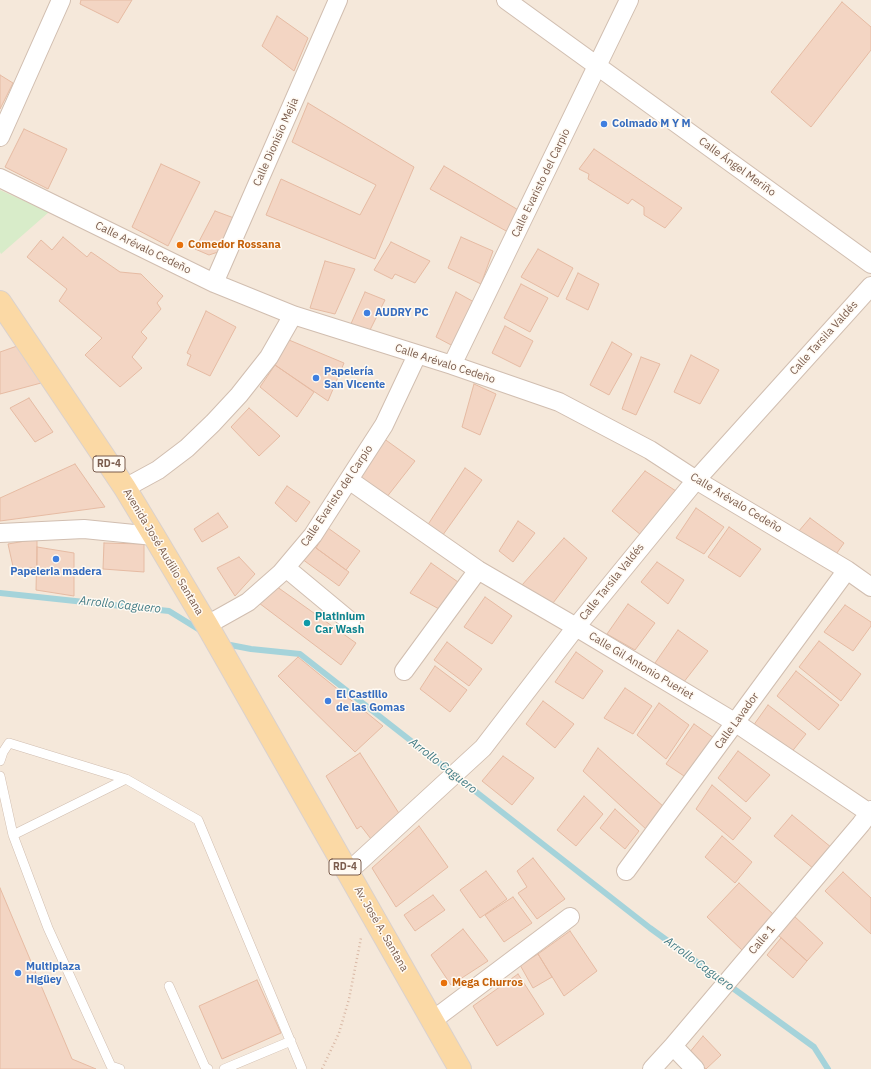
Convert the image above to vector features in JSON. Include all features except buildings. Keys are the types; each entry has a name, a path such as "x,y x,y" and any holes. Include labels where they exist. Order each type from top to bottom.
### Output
{"main road":[{"name":"Avenida José Audilio Santana","path":"0,302 125,488 209,628 229,665"},
{"name":"Av. José A. Santana","path":"229,665 460,1069"}],"street":[{"path":"0,137 61,0"},
{"name":"Calle Dionisio Mejía","path":"214,283 338,0"},
{"name":"Calle Ángel Meriño","path":"506,0 871,264"},
{"name":"Calle Evaristo del Carpio","path":"452,365 629,0"},
{"name":"Calle Arévalo Cedeño","path":"0,178 214,283 292,315 452,365 559,402 650,450 696,480 847,570 871,587"},
{"name":"Calle Tarsila Valdés","path":"348,872 483,748 576,627 696,480 871,286"},
{"path":"125,488 158,470 187,448 213,423 239,395 269,357 292,315"},
{"name":"Calle Evaristo del Carpio","path":"209,628 248,602 281,573 313,535 384,425 417,355"},
{"name":"Calle Gil Antonio Pueriet","path":"349,480 478,570 736,723 870,812"},
{"path":"0,533 84,529 154,536"},
{"path":"286,568 351,622"},
{"path":"404,671 478,570"},
{"name":"Calle Lavador","path":"626,871 847,570"},
{"name":"Calle 1","path":"652,1069 870,812"},
{"path":"433,1020 570,917"},
{"path":"673,1046 695,1069"}],"lane":[{"path":"0,761 3,752 9,743 126,779 198,820 302,1069"},
{"path":"0,776 14,835 51,935 111,1066 120,1069"},
{"path":"14,835 126,779"},
{"path":"169,986 205,1067 208,1069"},
{"path":"224,1069 291,1041"}],"path":[{"path":"322,1069 339,1033 349,999 358,958 366,903"}],"shaded area":[{"path":"0,0 871,0 871,1069 0,1069"}],"green space":[{"path":"0,190 49,212 1,254 0,252"}],"waterway":[{"name":"Arrollo Caguero","path":"0,593 169,611 203,632"},
{"name":"Arrollo Caguero","path":"225,644 251,649 300,654 650,928 814,1047 828,1069"}],"place":[{"name":"Colmado M Y M","path":"604,124"},
{"name":"Comedor Rossana","path":"180,245"},
{"name":"AUDRY PC","path":"367,313"},
{"name":"Papelería San Vicente","path":"316,378"},
{"name":"Papeleria madera","path":"56,559"},
{"name":"Platinium Car Wash","path":"307,623"},
{"name":"El Castillo de las Gomas","path":"328,701"},
{"name":"Multiplaza Higüey","path":"18,973"},
{"name":"Mega Churros","path":"444,983"}]}
